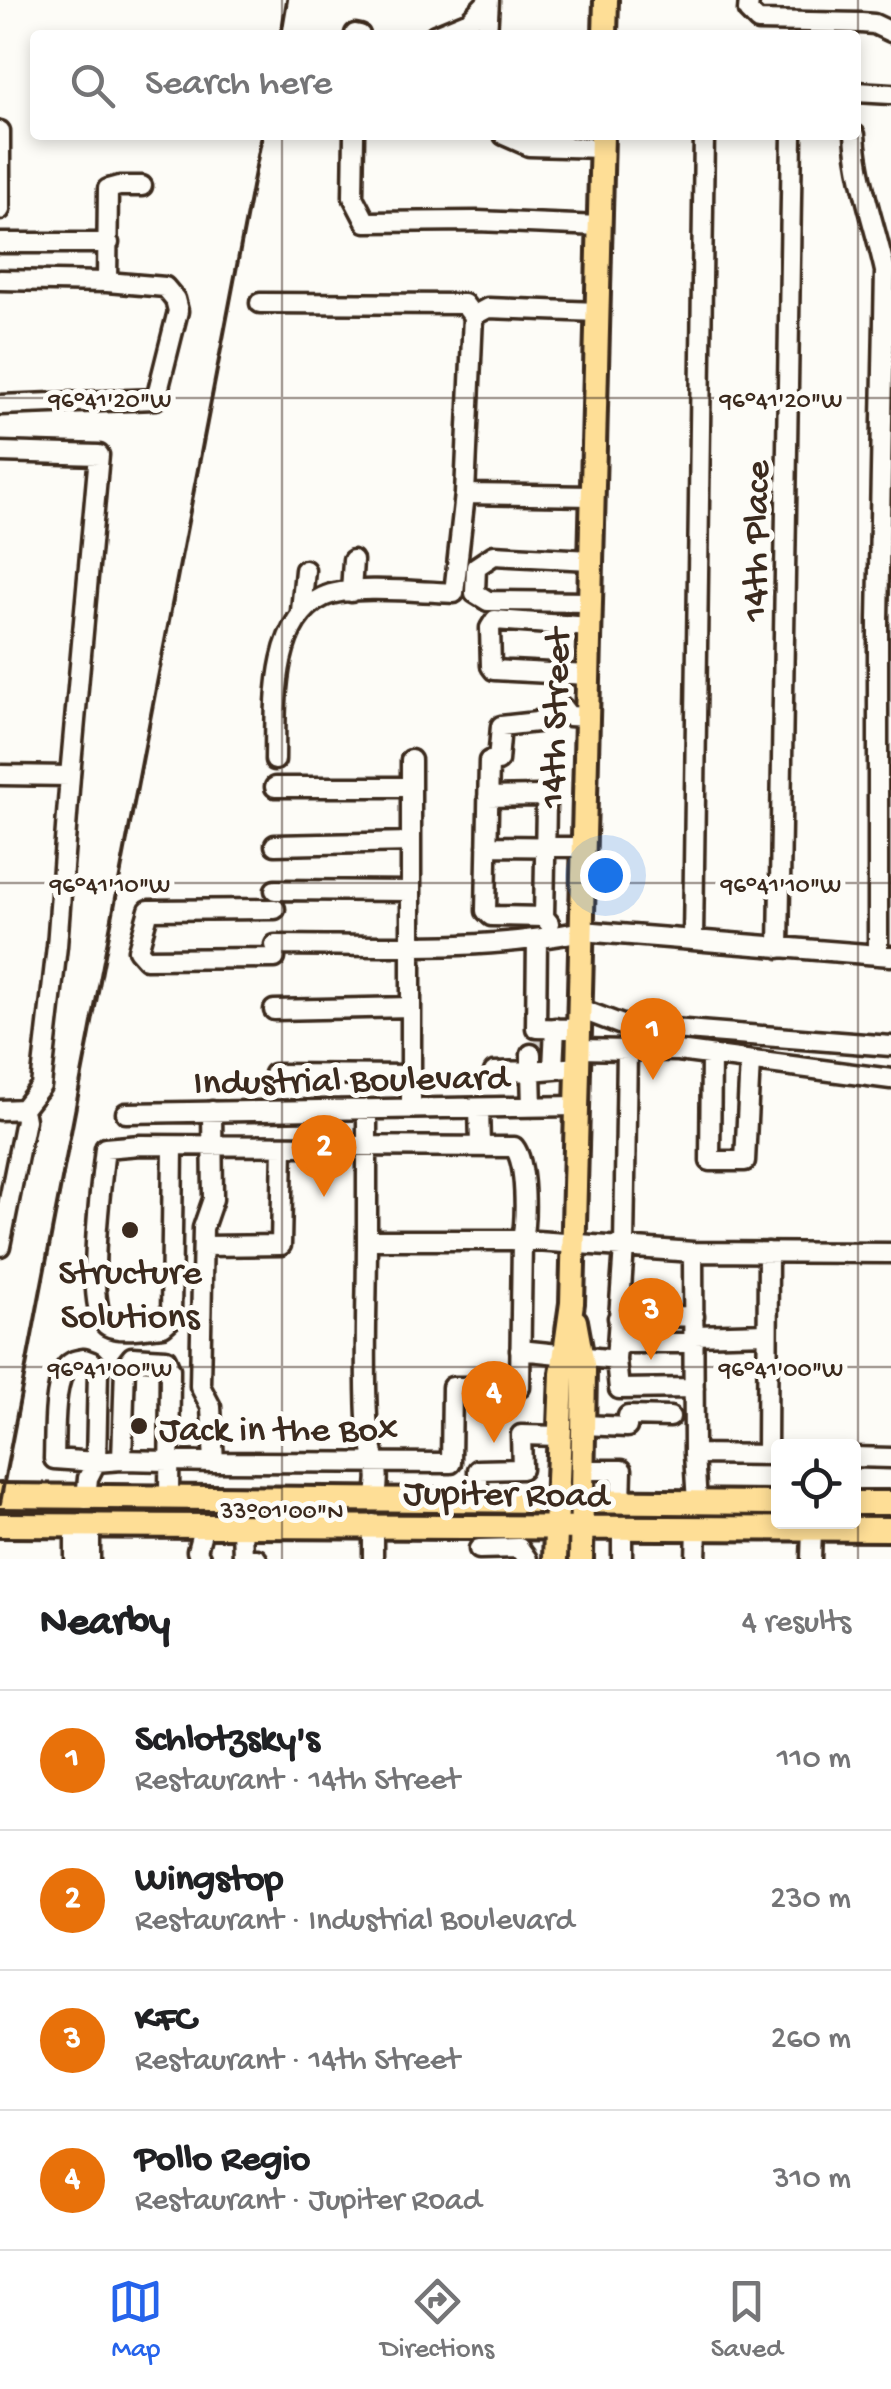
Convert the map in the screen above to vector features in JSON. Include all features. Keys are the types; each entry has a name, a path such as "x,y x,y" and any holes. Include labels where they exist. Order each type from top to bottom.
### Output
{"main road":[{"path":"605,30 606,0"},
{"name":"14th Street","path":"581,1559 584,1425 573,1355 572,1303 579,1039 570,933 584,847 602,141"},
{"name":"14th Street","path":"555,1559 560,1436 573,1355"},
{"name":"Jupiter Road","path":"0,1496 771,1503"},
{"path":"82,1526 86,1498"},
{"path":"242,1499 242,1526"},
{"path":"374,1500 374,1524"},
{"path":"861,1503 891,1502"},
{"path":"696,1528 697,1503"},
{"name":"Jupiter Road","path":"0,1525 374,1524 479,1545 556,1527 771,1526"},
{"name":"Jupiter Road","path":"861,1527 891,1528"}],"street":[{"path":"446,30 469,20 489,0"},
{"path":"487,30 489,0"},
{"path":"748,0 748,11 758,20 874,24 891,32"},
{"path":"861,92 891,94"},
{"path":"0,131 0,210"},
{"path":"354,140 353,197 366,222 497,221 600,226"},
{"path":"515,140 528,146 564,149 602,141"},
{"path":"693,940 704,140"},
{"name":"14th Place","path":"779,948 792,140"},
{"path":"411,892 148,910 138,950 146,959 537,939 570,933 884,956 878,620 885,270 857,166 855,140"},
{"path":"107,282 108,189 142,186"},
{"path":"0,243 108,243"},
{"path":"0,280 165,287 175,299 178,311 156,399 0,404"},
{"path":"260,303 464,304 473,316 466,494 454,593 325,595 301,611"},
{"path":"473,316 488,308 598,312"},
{"path":"0,452 99,455 57,946 41,1086 23,1109 25,1120 1,1238"},
{"path":"466,494 593,496"},
{"path":"590,602 488,601 475,593 476,567 494,555 591,560"},
{"path":"351,592 353,560"},
{"path":"275,760 278,679 287,636 301,611 305,570"},
{"path":"588,683 494,670 490,628 495,620 590,627"},
{"path":"570,933 544,918 491,916 486,911 488,797 501,726 537,722 562,707 569,695 588,683"},
{"path":"562,707 569,716 587,717"},
{"path":"410,1108 411,760"},
{"path":"0,774 70,776"},
{"path":"275,786 411,786"},
{"path":"488,797 540,796 546,803 544,918"},
{"path":"275,845 411,842"},
{"path":"487,846 584,847"},
{"path":"532,1107 542,1048 537,939"},
{"path":"274,1010 410,1007"},
{"path":"494,1072 542,1048 622,1025 891,1046"},
{"path":"542,1048 579,1039 627,1050 750,1060 891,1079"},
{"path":"627,1050 619,1389 694,1388"},
{"path":"711,1056 710,1162 745,1161 750,1060"},
{"path":"274,1074 410,1075"},
{"name":"Industrial Boulevard","path":"140,1145 133,1113 577,1106"},
{"path":"480,1108 480,1146"},
{"path":"0,1110 23,1109"},
{"path":"368,1109 366,1423 378,1464 379,1488 374,1500"},
{"path":"212,1112 212,1199 203,1228 200,1386 211,1407 214,1462"},
{"path":"86,1498 88,1478 96,1462 98,1371 92,1362 72,1361 64,1369 54,1460 96,1462 378,1464 451,1462 452,1388 520,1388 522,1240 526,1219 522,1156 514,1147 140,1145 105,1148 95,1266 99,1315 105,1325 163,1326 171,1319 173,1147"},
{"path":"204,1246 281,1245 282,1146"},
{"path":"367,1240 522,1240 694,1252 891,1252"},
{"path":"694,1252 697,1503"},
{"path":"768,1252 771,1439"},
{"path":"618,1318 694,1316"},
{"path":"520,1350 573,1355 767,1333"},
{"path":"122,1460 124,1366 132,1357 166,1359 170,1370 169,1499"},
{"path":"584,1425 627,1427 628,1416 670,1417"},
{"path":"478,1499 478,1470 522,1469 521,1435 560,1436"},
{"path":"694,1454 771,1455"},
{"path":"861,1457 891,1458"},
{"path":"240,1462 242,1499"},
{"path":"584,1470 622,1470 620,1503"},
{"path":"374,1524 374,1559"},
{"path":"74,1559 74,1535 82,1526 90,1535 90,1559"},
{"path":"201,1559 198,1551 204,1526"},
{"path":"242,1526 243,1559 258,1559"},
{"path":"622,1527 622,1559"},
{"path":"696,1528 696,1559"},
{"path":"810,1559 812,1529"},
{"path":"479,1545 519,1548 527,1559"}],"tunnel":[{"path":"544,1041 544,1054"}],"railway":[{"path":"282,30 287,0"},
{"path":"0,1503 261,140"}],"place":[{"name":"Schlotzsky's","path":"653,1080"},
{"name":"Wingstop","path":"324,1197"},
{"name":"Structure Solutions","path":"130,1230"},
{"name":"KFC","path":"651,1360"},
{"name":"Jack in the Box","path":"139,1426"},
{"name":"Pollo Regio","path":"494,1443"}]}
